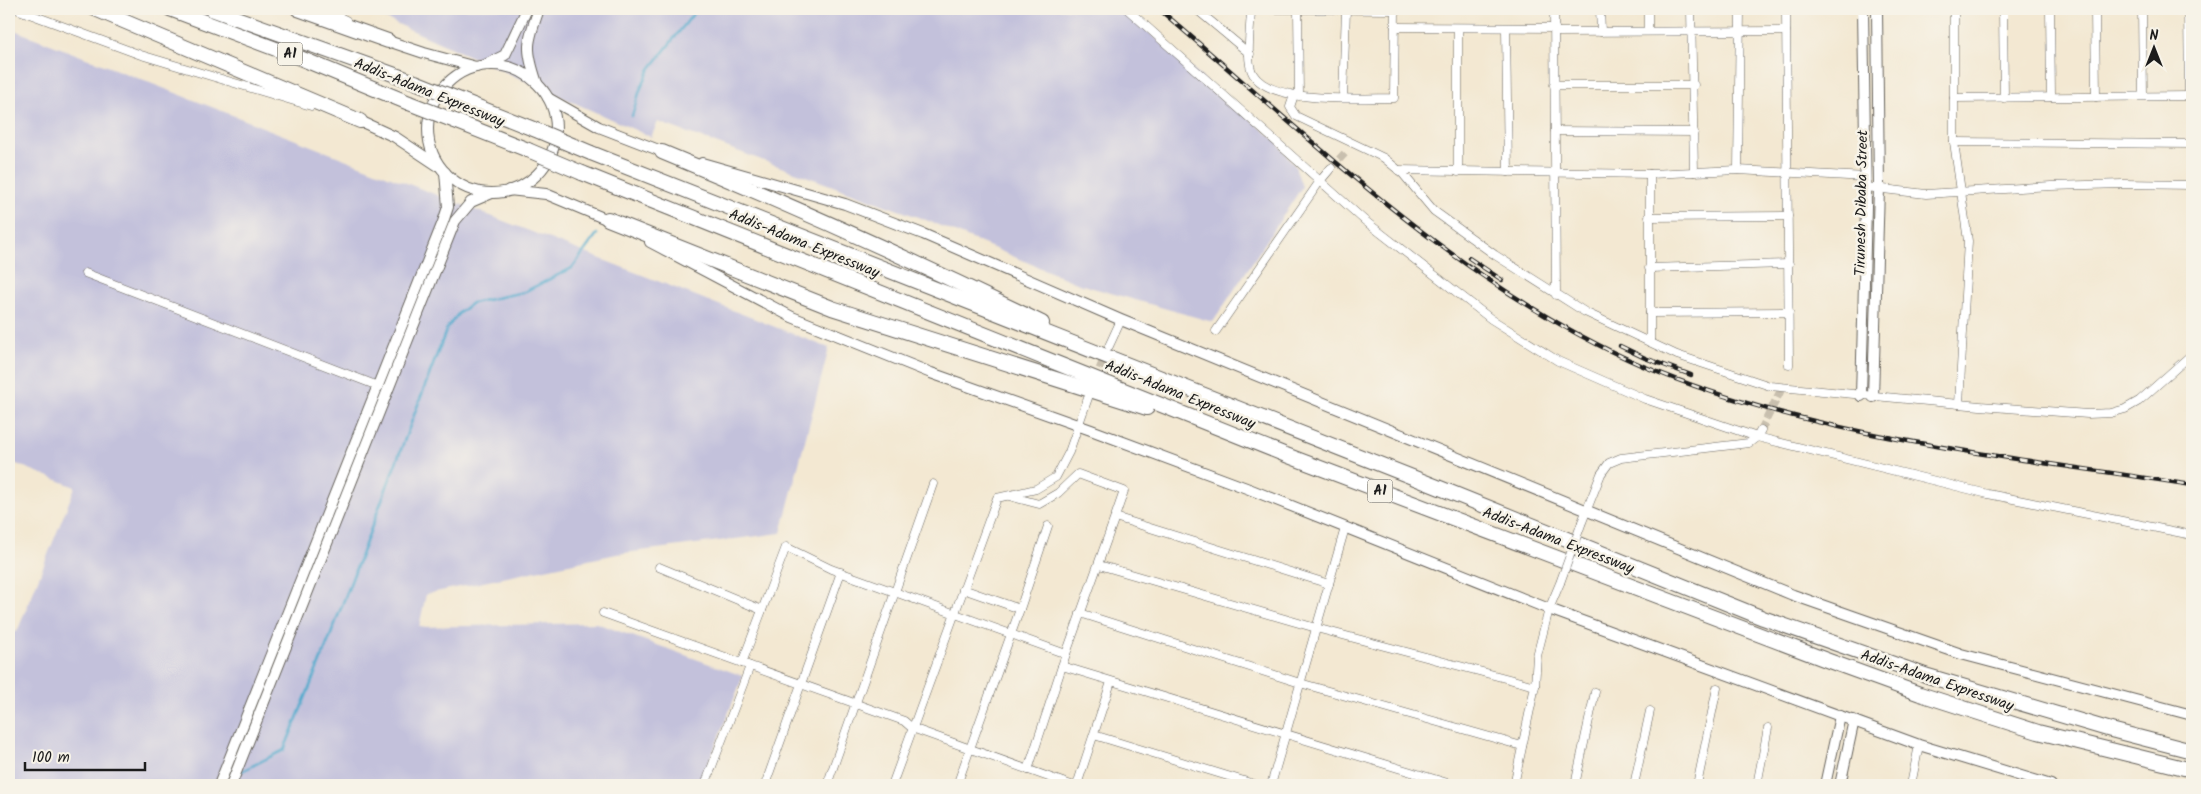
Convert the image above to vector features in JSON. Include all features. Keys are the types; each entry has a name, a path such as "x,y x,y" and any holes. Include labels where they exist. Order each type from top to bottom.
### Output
{"highway":[{"path":"95,9 360,121"},
{"name":"Addis-Adama Expressway","path":"170,9 300,58 1232,433 1829,661 1920,694 2038,732 2192,770"},
{"name":"Addis-Adama Expressway","path":"211,9 415,82 541,132 590,154 1435,486 1763,618 1928,676 2111,730 2192,751"},
{"path":"298,9 388,41"},
{"path":"662,152 796,207 886,248 1123,364"},
{"path":"608,219 832,308 1232,433"}],"street":[{"path":"16,9 141,55 360,121 395,137 467,188 492,193"},
{"path":"323,9 388,41 424,53 479,66 503,66 516,69 538,84"},
{"path":"220,785 445,215 448,192 444,171 432,154 428,136 428,118 434,100 444,85 459,74 505,54 527,9"},
{"path":"231,785 456,221 471,202 492,193 508,190 532,179 544,166 552,150 556,133 554,115 548,98 538,84 528,56 530,34 539,9"},
{"path":"1127,9 1364,220 1491,319 1558,361 1645,399 1759,434 1988,494 2192,535"},
{"path":"1196,9 1250,54"},
{"path":"1252,9 1250,54 1253,74 1258,79 1279,91 1296,96 1394,98 1395,9 1263,9"},
{"path":"1298,9 1296,96 1290,108 1296,116 1352,144 1371,150 1384,158 1403,174 1434,211 1556,295 1585,312 1678,355 1770,386 1873,397 2088,414 2111,414 2139,401 2192,354"},
{"path":"1554,9 1556,295"},
{"path":"1600,9 1601,32"},
{"path":"1648,9 1648,32"},
{"path":"1691,9 1694,85 1694,172"},
{"path":"1738,170 1740,9"},
{"path":"1786,9 1789,365"},
{"name":"Tirunesh Dibaba Street","path":"1861,396 1866,182 1863,9"},
{"name":"Tirunesh Dibaba Street","path":"1873,397 1879,188 1877,9"},
{"path":"1954,9 1954,142 1968,241 1959,404"},
{"path":"2003,9 2004,98"},
{"path":"2050,9 2050,97"},
{"path":"2095,9 2096,97"},
{"path":"2142,9 2143,96"},
{"path":"1954,98 2190,96 2188,9"},
{"path":"1343,98 1346,10"},
{"path":"1395,27 1601,32 1786,31"},
{"path":"1458,28 1458,172"},
{"path":"1506,29 1508,172"},
{"path":"1554,84 1694,85"},
{"path":"548,98 599,127 662,152 845,204 923,234 1121,320 1793,595 1961,654 2192,715"},
{"path":"1555,131 1694,132"},
{"path":"1954,142 2192,144"},
{"path":"1346,152 1352,144"},
{"path":"1216,331 1331,168"},
{"path":"1396,170 1556,174 1650,174 1738,170 1788,172 1866,182 1879,188 1926,194 2069,186 2192,186"},
{"path":"1650,174 1650,342"},
{"path":"508,190 546,194 608,219 792,317 931,373 1077,425 1549,609 1919,745 2051,785"},
{"path":"1649,217 1788,216"},
{"path":"1649,268 1789,264"},
{"path":"85,273 378,386"},
{"path":"1650,313 1789,312"},
{"path":"1110,346 1121,320"},
{"path":"892,785 997,498 1036,489 1056,477 1068,452 1088,398"},
{"path":"1514,785 1535,686 1537,656 1549,609 1601,474 1609,463 1621,458 1749,443 1759,434"},
{"path":"1007,495 1039,504 1058,493 1078,474 1124,491 1080,613 1028,770"},
{"path":"827,785 933,484"},
{"path":"1115,517 1329,584"},
{"path":"957,785 1048,526"},
{"path":"1272,785 1345,528"},
{"path":"705,785 746,665 762,610 786,546 841,572 1066,654"},
{"path":"1099,564 1316,628 1535,686"},
{"path":"658,567 762,610"},
{"path":"765,785 841,572"},
{"path":"963,588 1020,608"},
{"path":"604,613 904,721 912,728 1071,785"},
{"path":"1080,613 1300,683 1522,746"},
{"path":"1062,666 1454,785"},
{"path":"1077,785 1111,682"},
{"path":"1697,785 1717,688"},
{"path":"1575,785 1595,692"},
{"path":"1634,785 1650,711"},
{"path":"1826,785 1840,716"},
{"path":"1840,785 1854,720"},
{"path":"1757,785 1768,728"},
{"path":"1094,736 1258,785"},
{"path":"1911,785 1919,745"}],"shaded area":[{"path":"364,9 1122,9 1276,141 1295,166 1302,187 1213,322 1079,284 926,220 658,122 651,137"},
{"path":"9,28 829,348 781,533 617,554 426,594 419,627 596,623 743,676 700,785 9,785 9,630 17,632 75,487 9,461"}],"waterway":[{"path":"632,116 640,90 650,69 697,9"},
{"path":"240,772 284,750 330,637 447,328 459,313 472,303 524,292 572,268 597,234"},
{"path":"210,785 217,782"}],"tunnel":[{"path":"1331,168 1346,152"},
{"path":"1095,380 1106,354"},
{"path":"1761,430 1782,388"}],"railway":[{"path":"1159,9 1330,157 1389,206 1450,252 1512,295 1576,333 1643,366 1709,391 1776,411 1844,428 1983,454 2192,485"},
{"path":"1469,258 1502,280"},
{"path":"1620,346 1645,358 1691,375"}]}
